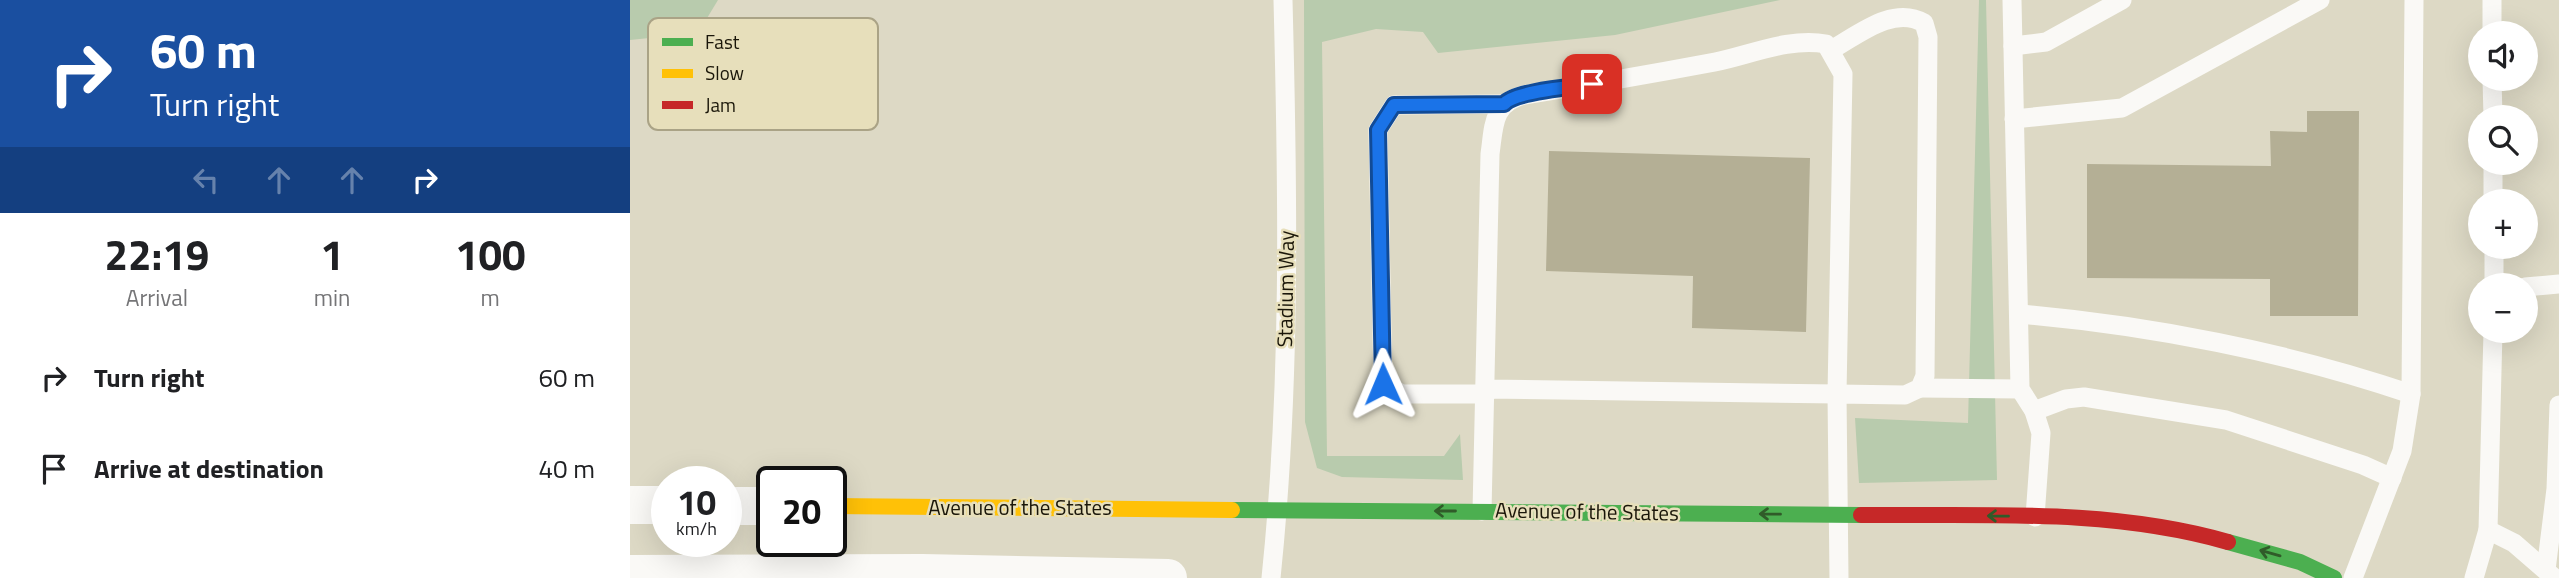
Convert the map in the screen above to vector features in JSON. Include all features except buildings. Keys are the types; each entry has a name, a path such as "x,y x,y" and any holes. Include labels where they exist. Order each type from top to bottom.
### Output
{"street":[{"path":"630,505 651,505"},
{"name":"Avenue of the States","path":"847,506 2035,517 2187,530 2300,562 2334,578"},
{"path":"630,573 1168,578"}],"lane":[{"name":"Stadium Way","path":"1271,578 1278,510 1288,266 1283,0"},
{"path":"2012,0 2020,389 2034,411 2041,433 2035,517"},
{"path":"2013,46 2046,42 2122,0"},
{"path":"2014,119 2122,108 2320,0"},
{"path":"2353,578 2402,452 2411,394 2414,0"},
{"path":"2492,0 2492,21"},
{"path":"1831,50 1898,16 1914,18 1924,23 1928,37 1925,376 1920,388"},
{"path":"1482,511 1487,391 1490,154 1498,111 1508,99 1524,95 1638,77 1813,41 1826,44 1843,74 1837,394 1839,578"},
{"path":"1504,104 1394,105 1378,130 1383,384 1402,394 1487,391 1905,395 1920,388 2020,389"},
{"path":"2538,286 2559,284"},
{"path":"2019,314 2152,331 2353,374 2411,394"},
{"path":"2474,578 2488,530 2493,343"},
{"path":"2034,411 2067,399 2084,397 2226,420 2362,465 2392,478"},
{"path":"2551,574 2558,489 2559,405"},
{"path":"2488,530 2514,543 2551,574"}],"green space":[{"path":"630,0 718,0 707,18 648,18 648,38 630,40"},
{"path":"1304,0 1780,0 1615,35 1438,53 1423,32 1376,29 1322,42 1327,456 1444,456 1460,434 1463,480 1342,477 1317,468 1305,422"},
{"path":"1979,0 1986,0 1997,480 1859,483 1855,418 1968,423"}],"traffic: fast":[{"path":"1232,510 1861,515"},
{"path":"2228,542 2300,562 2334,578"}],"traffic: slow":[{"path":"847,506 1232,510"}],"traffic: jam":[{"path":"1861,515 1999,515 2092,519 2183,531 2228,542"}],"route":[{"path":"1383,384 1378,130 1394,105 1504,104 1508,99 1524,95 1592,84"}]}
